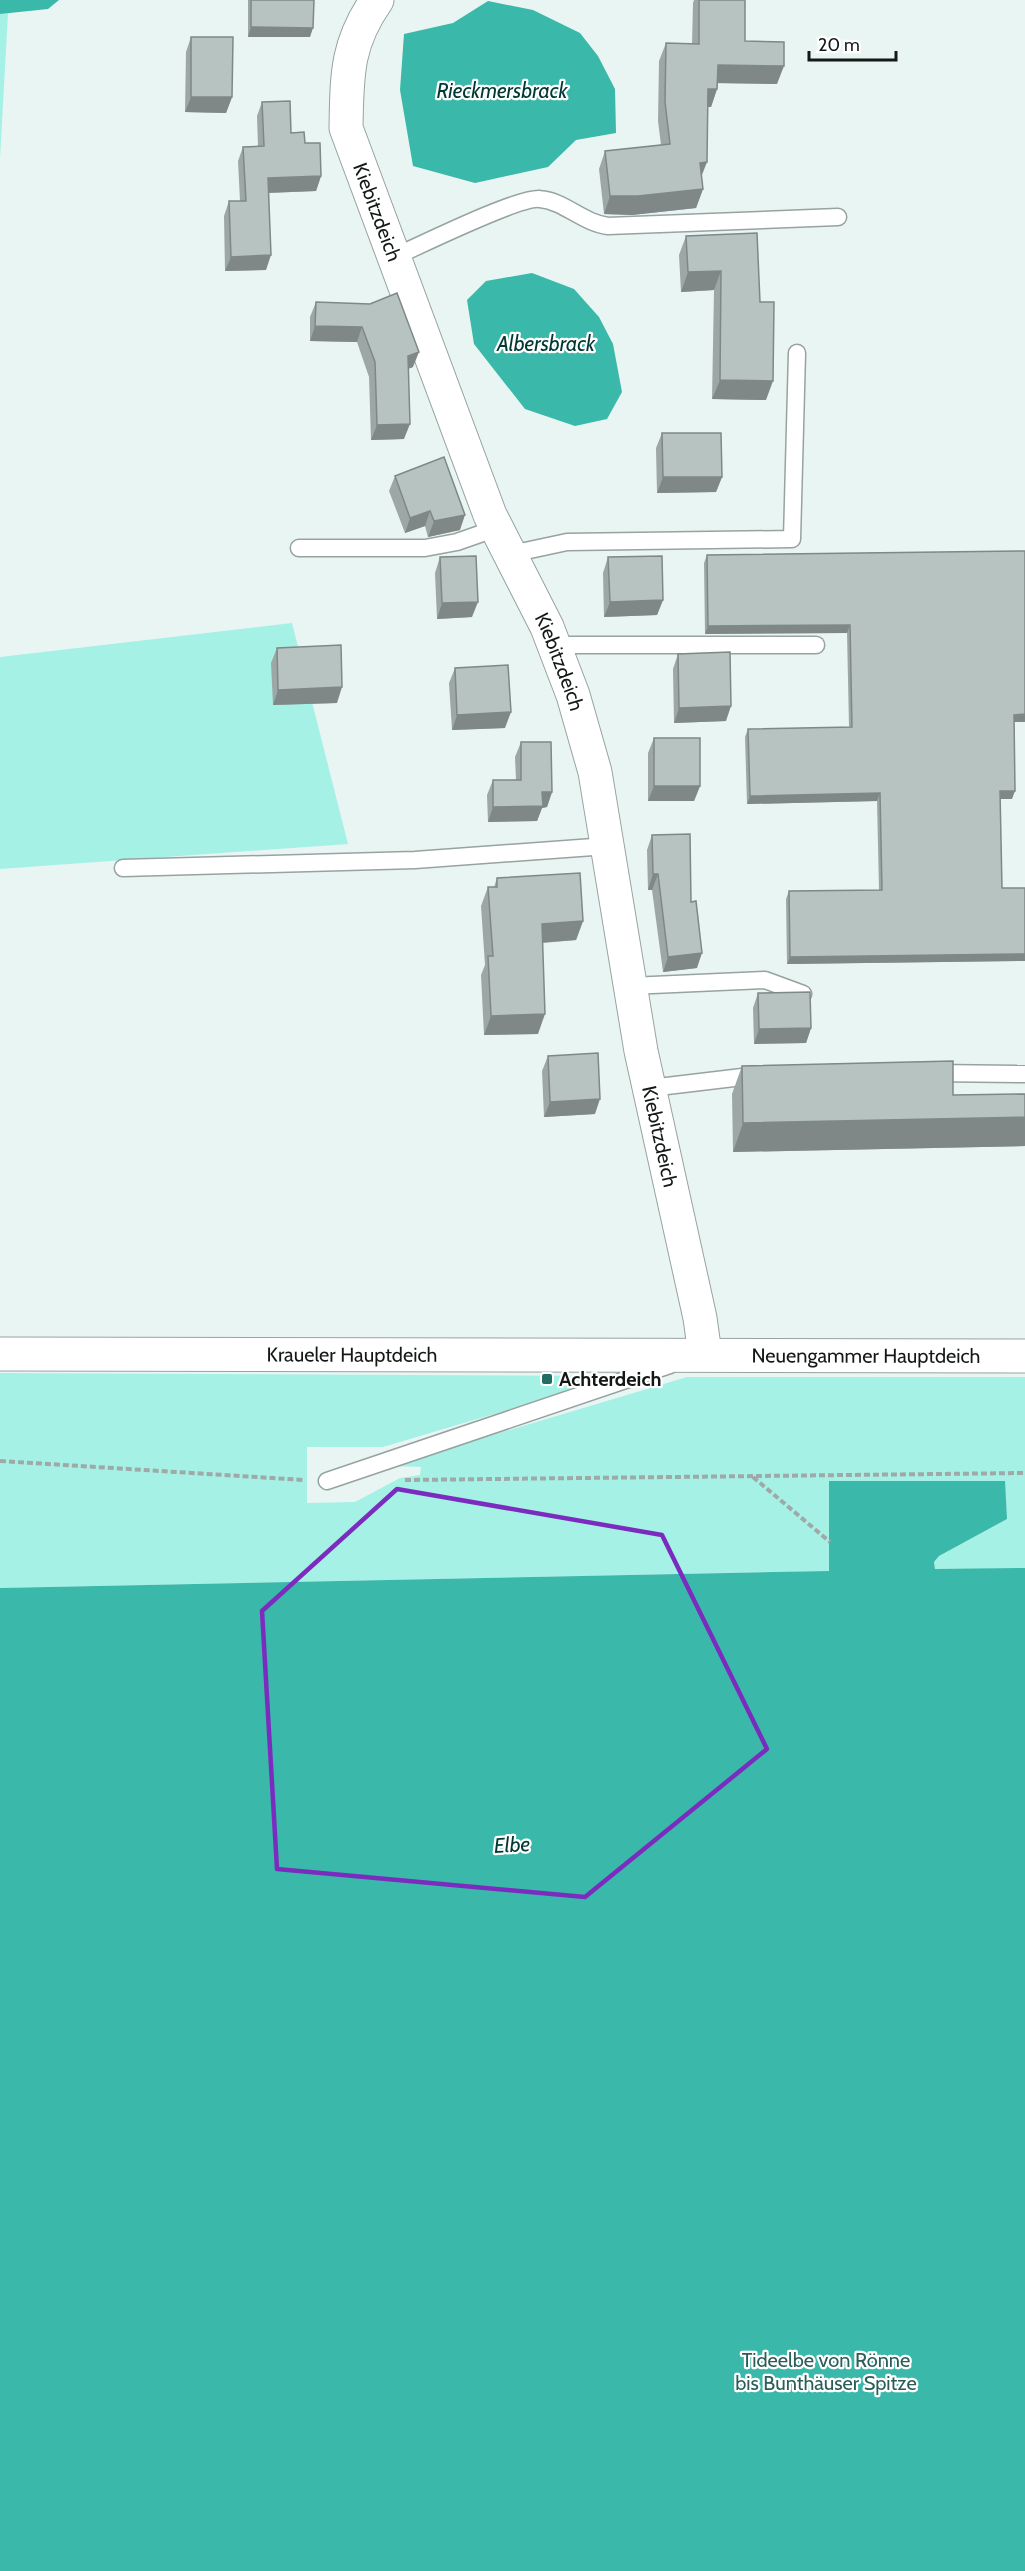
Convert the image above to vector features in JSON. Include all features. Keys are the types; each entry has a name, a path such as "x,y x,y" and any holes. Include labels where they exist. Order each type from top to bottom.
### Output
{"street":[{"name":"Kiebitzdeich","path":"377,0 363,20 347,67 346,128 504,541 554,645 573,695 595,772 630,986 700,1318 703,1354"},
{"name":"Kraueler Hauptdeich","path":"0,1354 703,1354"},
{"name":"Neuengammer Hauptdeich","path":"703,1354 1025,1356"}],"lane":[{"path":"394,257 534,198 554,202 599,225 608,226 838,218"},
{"path":"299,548 425,548 457,542 504,541 792,539 797,353"},
{"path":"554,645 816,645"},
{"path":"123,868 415,860 607,846"},
{"path":"630,986 765,980 803,994"},
{"path":"911,1073 1025,1074"},
{"path":"650,1088 725,1077 772,1074"},
{"path":"327,1481 703,1354"}],"path":[{"path":"0,1461 327,1481"},
{"path":"398,1480 1025,1473"},
{"path":"753,1476 830,1542"}],"highlighted area":[{"path":"397,1489 662,1535 767,1749 585,1897 277,1869 262,1611"}],"shaded area":[{"path":"8,13 0,158 0,14"},
{"path":"292,623 348,844 0,869 0,657"},
{"path":"0,1373 622,1376 383,1447 307,1447 307,1503 355,1502 400,1478 420,1475 421,1467 389,1466 687,1377 1025,1377 1025,1568 935,1570 934,1562 939,1556 1007,1519 1004,1481 830,1481 830,1571 0,1588"}],"water":[{"path":"0,0 59,0 48,9 0,14"},
{"name":"Rieckmersbrack","path":"488,1 533,10 580,33 598,56 615,89 616,133 576,140 548,167 475,183 413,166 400,90 404,34 453,23"},
{"name":"Albersbrack","path":"532,273 574,289 599,317 613,344 622,392 607,419 575,426 525,409 474,344 467,300 486,281"},
{"name":"Elbe","path":"829,1481 1005,1481 1007,1519 939,1556 934,1562 935,1569 1025,1568 1025,2571 0,2571 0,1588 829,1571"}],"building":[{"path":"251,0 314,0 313,28 251,27"},
{"path":"699,0 745,0 745,41 784,42 784,66 718,65 717,89 708,89 707,162 700,163 703,189 638,196 610,196 605,151 670,144 665,102 666,43 699,44"},
{"path":"191,37 233,37 232,97 191,97"},
{"path":"290,101 291,133 304,132 305,143 320,143 321,176 268,178 271,255 231,257 229,201 246,201 243,147 264,146 262,102"},
{"path":"757,233 760,302 774,302 773,381 720,380 721,271 688,272 686,236"},
{"path":"397,293 419,352 408,356 410,424 377,425 375,362 362,327 315,326 316,302 370,304"},
{"path":"662,433 721,433 722,477 663,477"},
{"path":"444,457 465,515 434,521 430,511 410,518 395,476"},
{"path":"1025,551 1025,714 1014,715 1015,791 1000,791 1002,888 1025,888 1025,954 790,957 789,891 882,890 880,793 750,796 748,729 852,727 850,625 708,626 707,555"},
{"path":"476,556 478,602 442,603 440,557"},
{"path":"662,556 663,600 610,602 608,557"},
{"path":"341,645 342,687 278,690 277,648"},
{"path":"730,652 731,706 679,708 678,654"},
{"path":"508,665 511,712 457,715 455,668"},
{"path":"654,738 700,738 700,786 654,786"},
{"path":"521,742 551,742 552,792 542,792 543,806 493,807 493,780 521,780"},
{"path":"690,834 691,902 696,901 702,953 668,957 658,874 653,874 652,835"},
{"path":"580,873 583,921 542,924 545,1014 491,1016 488,956 493,956 488,887 497,887 497,878"},
{"path":"810,992 811,1028 759,1029 758,993"},
{"path":"598,1053 600,1099 550,1102 548,1056"},
{"path":"953,1061 953,1095 1025,1094 1025,1117 743,1123 742,1066"}],"place":[{"name":"Achterdeich","path":"547,1379"}],"park label":[{"name":"Tideelbe von Rönne bis Bunthäuser Spitze","path":"826,2372"}]}
